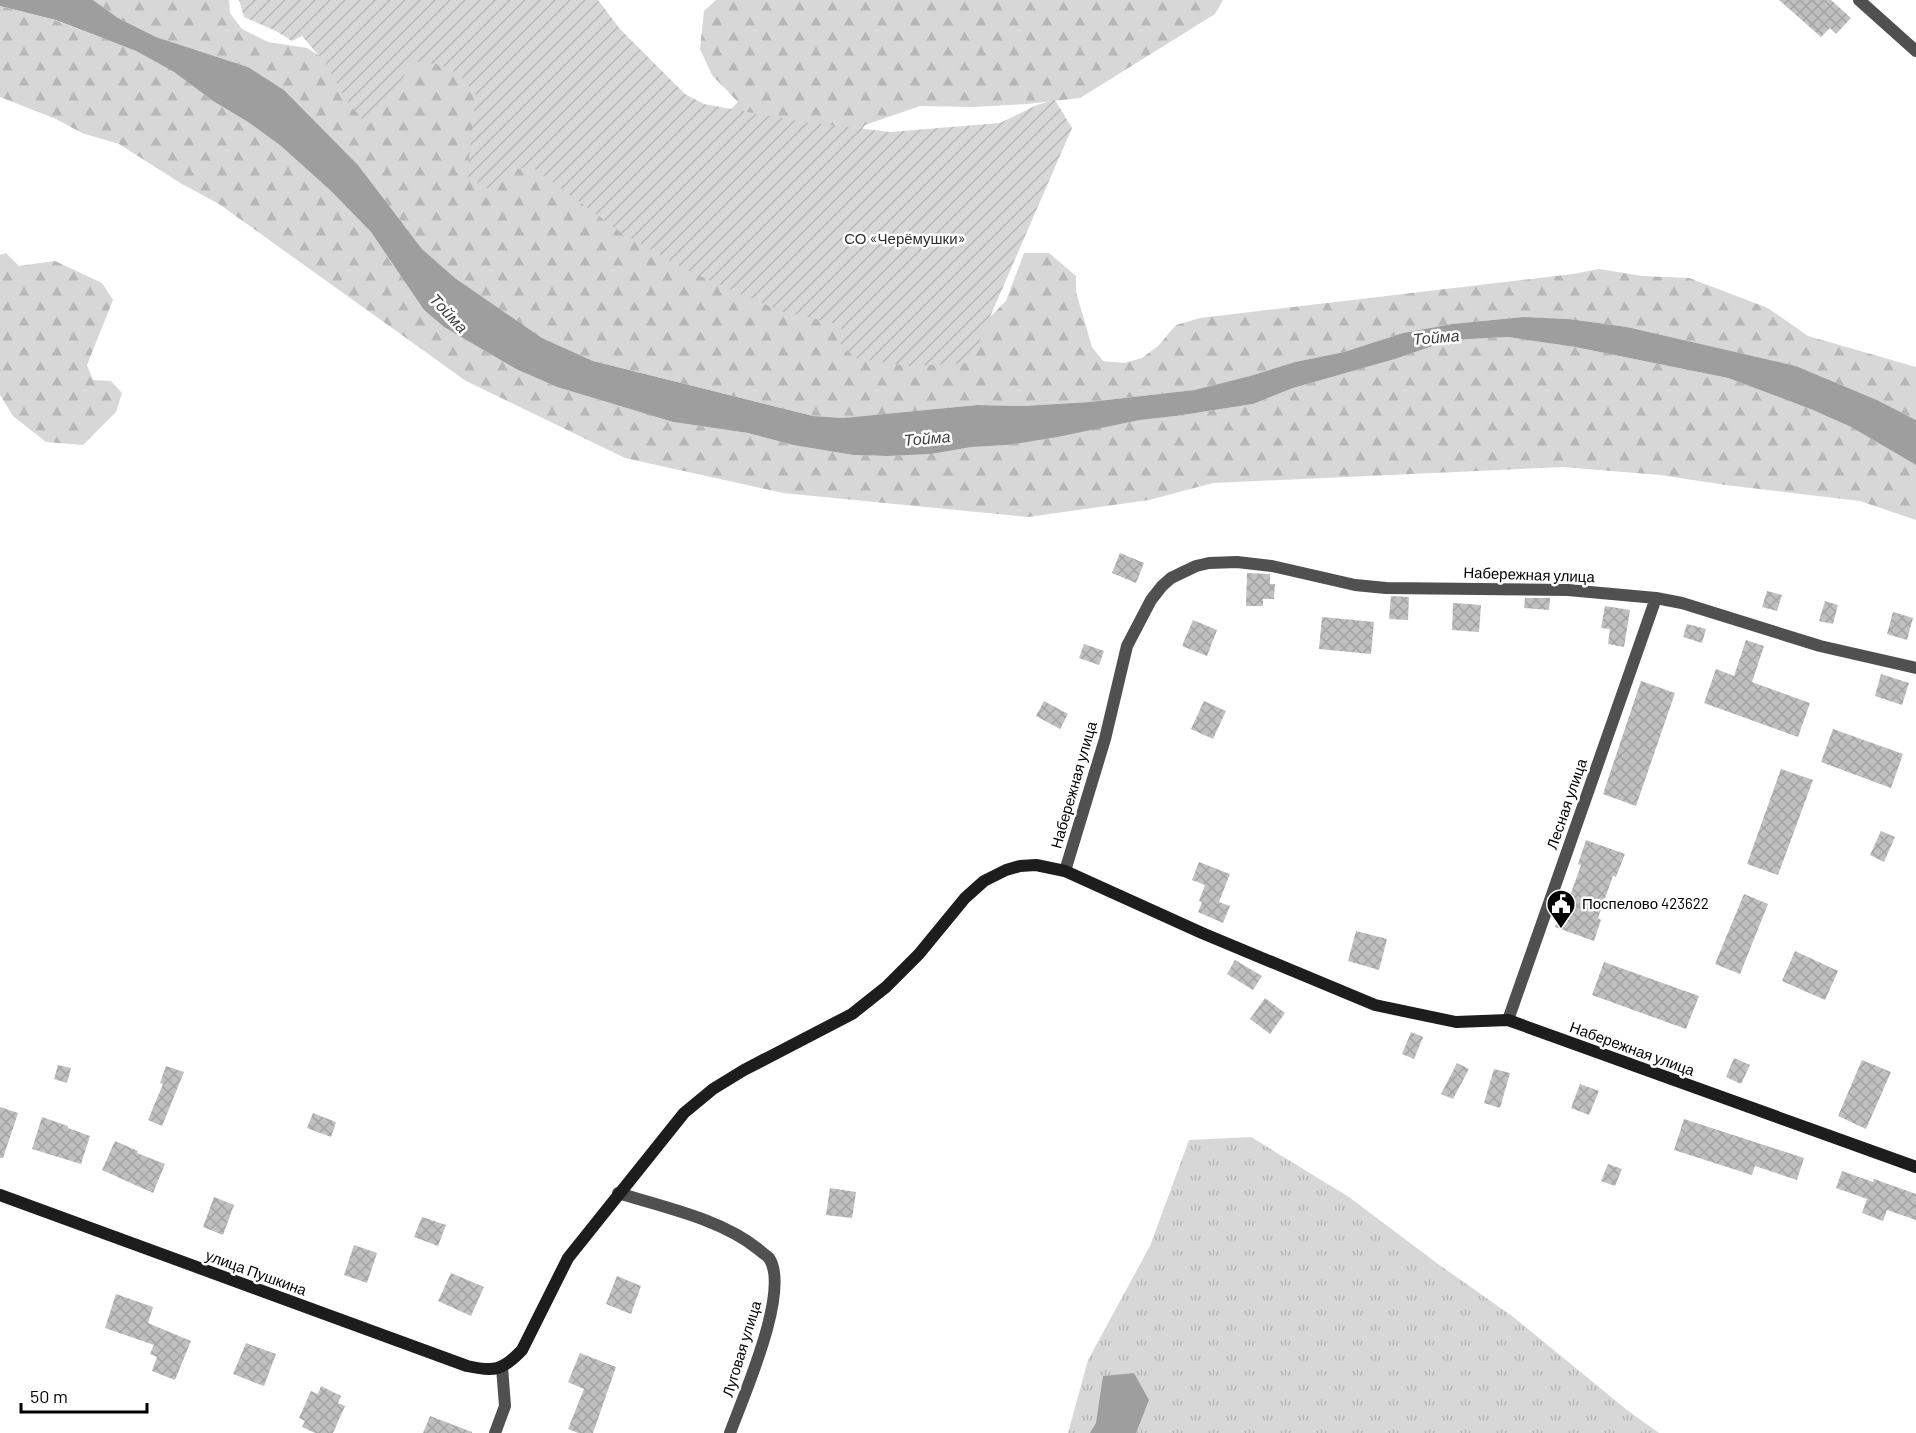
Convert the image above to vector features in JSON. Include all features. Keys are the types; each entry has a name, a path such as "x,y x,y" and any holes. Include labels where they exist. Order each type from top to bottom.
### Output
{"street":[{"path":"1859,0 1916,51"},
{"name":"Набережная улица","path":"1916,668 1820,646 1682,603 1656,598 1568,590 1386,588 1355,585 1272,566 1237,562 1196,566 1162,585 1151,600 1127,646 1105,740 1065,871 1202,933 1375,1005 1456,1022 1508,1020 1916,1167"},
{"name":"Лесная улица","path":"1508,1020 1656,598"},
{"path":"495,1433 505,1406 502,1367 522,1350 568,1258 684,1113 713,1089 744,1070 852,1014 886,987 919,954 965,898 984,881 1006,870 1036,864 1065,871"},
{"name":"Луговая улица","path":"618,1193 702,1220 747,1240 768,1257 776,1277 773,1304 762,1345 730,1433"},
{"name":"улица Пушкина","path":"0,1195 467,1366 487,1371 502,1367"}],"green space":[{"path":"93,0 229,0 230,13 242,29 268,42 307,48 341,70 425,48 719,121 738,102 712,75 700,49 704,11 716,0 1223,0 1215,14 1080,98 973,107 920,106 865,125 847,151 984,323 1006,301 1024,253 1049,253 1076,276 1076,292 1092,347 1103,361 1124,363 1142,358 1158,346 1176,325 1200,318 1599,269 1642,276 1689,278 1768,308 1808,336 1916,367 1916,420 1877,400 1796,366 1627,327 1569,319 1523,317 1452,324 1403,333 1344,352 1295,362 1194,390 1089,402 1023,406 977,405 843,418 813,416 593,361 542,338 455,278 422,249 358,165 284,90 248,67 156,37 118,18"},
{"name":"СО «Черёмушки»","path":"239,0 598,0 620,29 685,94 704,104 797,121 890,132 1000,123 1037,105 1055,100 1072,128 970,363 908,366 855,358 840,343 843,330 837,324 781,311 686,270 619,231 531,166 514,170 488,189 467,176 476,95 456,73 433,63 413,62 390,98 368,126 347,101 325,63 302,36 292,41 244,17"},
{"path":"0,6 55,20 136,51 174,72 213,101 248,122 281,146 331,191 371,232 424,310 444,327 516,369 557,387 673,422 748,433 793,445 853,455 931,454 972,447 1008,445 1140,420 1253,404 1293,388 1395,359 1450,340 1508,337 1575,347 1728,378 1851,427 1916,465 1916,520 1860,501 1660,475 1563,467 1213,483 1149,500 1028,517 783,493 625,458 466,381 219,204 182,184 119,144 82,133 56,119 0,97"},
{"path":"6,253 19,266 55,261 102,283 113,300 87,365 93,380 111,381 122,393 116,412 83,445 46,442 13,416 0,395 0,255"},
{"path":"1251,1137 1349,1197 1512,1316 1627,1410 1659,1433 1068,1433 1088,1360 1150,1246 1189,1140"}],"water":[{"name":"Тойма","path":"0,0 93,0 118,18 156,37 248,67 284,90 358,165 422,249 455,278 542,338 593,361 813,416 843,418 977,405 1023,406 1089,402 1194,390 1295,362 1344,352 1403,333 1452,324 1523,317 1569,319 1627,327 1796,366 1877,400 1916,420 1916,465 1851,427 1728,378 1575,347 1508,337 1450,340 1395,359 1293,388 1253,404 1140,420 1008,445 972,447 931,454 853,455 793,445 748,433 673,422 557,387 516,369 444,327 424,310 371,232 331,191 281,146 174,72 136,51 56,20 0,6"},
{"path":"1134,1373 1149,1400 1136,1433 1090,1433 1096,1423 1103,1376"}],"building":[{"path":"1779,0 1831,0 1851,18 1836,34 1830,28 1821,37"},
{"path":"1120,553 1144,563 1136,583 1112,573"},
{"path":"1247,573 1270,574 1270,584 1275,584 1274,599 1263,599 1263,606 1246,606"},
{"path":"1767,591 1782,595 1777,611 1762,607"},
{"path":"1391,596 1409,597 1408,620 1389,619"},
{"path":"1525,598 1550,598 1549,610 1524,608"},
{"path":"1825,601 1838,605 1833,624 1819,621"},
{"path":"1453,603 1481,605 1479,632 1452,630"},
{"path":"1605,606 1630,610 1624,647 1608,644 1610,629 1601,628"},
{"path":"1893,612 1913,618 1907,640 1887,634"},
{"path":"1322,617 1374,622 1371,654 1319,649"},
{"path":"1193,620 1217,630 1207,656 1182,646"},
{"path":"1687,624 1706,629 1702,643 1683,637"},
{"path":"1746,640 1764,646 1752,682 1810,703 1798,737 1704,703 1716,669 1734,676"},
{"path":"1084,644 1104,651 1099,665 1079,658"},
{"path":"1881,674 1909,683 1902,705 1875,696"},
{"path":"1641,681 1675,693 1636,806 1603,794"},
{"path":"1044,701 1068,714 1060,729 1036,716"},
{"path":"1204,701 1226,711 1213,739 1191,729"},
{"path":"1833,729 1903,754 1891,788 1821,762"},
{"path":"1781,769 1813,780 1778,875 1747,864"},
{"path":"1881,831 1895,837 1884,862 1870,855"},
{"path":"1586,840 1625,854 1616,877 1613,876 1598,918 1601,920 1594,941 1555,927 1563,906 1566,907 1581,865 1578,864"},
{"path":"1199,862 1230,874 1219,902 1230,906 1223,923 1198,912 1205,885 1192,880"},
{"path":"1744,894 1768,904 1740,974 1715,964"},
{"path":"1356,931 1387,939 1379,970 1348,961"},
{"path":"1795,951 1838,971 1825,1000 1782,981"},
{"path":"1235,960 1262,976 1253,990 1227,974"},
{"path":"1604,962 1699,996 1686,1029 1592,995"},
{"path":"1265,998 1285,1013 1270,1034 1250,1019"},
{"path":"1411,1032 1423,1037 1414,1059 1402,1054"},
{"path":"1734,1058 1750,1065 1741,1084 1726,1077"},
{"path":"1862,1060 1891,1072 1866,1129 1838,1116"},
{"path":"1457,1063 1469,1069 1453,1099 1441,1094"},
{"path":"58,1065 71,1068 67,1083 54,1079"},
{"path":"166,1066 184,1072 162,1126 148,1120 163,1084 160,1083"},
{"path":"1494,1069 1510,1073 1500,1108 1484,1103"},
{"path":"1580,1084 1599,1091 1589,1115 1571,1108"},
{"path":"0,1107 18,1113 3,1158 0,1158"},
{"path":"313,1113 336,1122 331,1137 307,1128"},
{"path":"42,1117 90,1136 81,1164 32,1149"},
{"path":"1684,1119 1804,1158 1797,1180 1755,1166 1752,1175 1674,1150"},
{"path":"115,1141 165,1164 153,1193 102,1170"},
{"path":"1608,1164 1622,1169 1615,1186 1601,1181"},
{"path":"1842,1171 1873,1182 1874,1179 1916,1194 1916,1220 1887,1210 1883,1221 1862,1213 1867,1199 1836,1188"},
{"path":"830,1188 856,1192 852,1218 826,1215"},
{"path":"214,1197 234,1205 223,1235 203,1227"},
{"path":"422,1217 446,1225 438,1246 414,1237"},
{"path":"354,1245 377,1253 367,1283 344,1275"},
{"path":"451,1273 484,1287 471,1316 438,1301"},
{"path":"617,1276 641,1286 631,1314 606,1304"},
{"path":"116,1294 153,1307 148,1323 191,1341 175,1380 152,1371 157,1357 150,1354 154,1345 105,1328"},
{"path":"246,1343 276,1354 264,1386 233,1374"},
{"path":"580,1353 616,1367 593,1433 578,1433 568,1429 584,1389 568,1382"},
{"path":"321,1386 341,1396 338,1403 345,1406 333,1433 315,1433 302,1427 305,1421 299,1418 311,1391 318,1394"},
{"path":"430,1416 472,1432 472,1433 423,1433"}],"place":[{"name":"Поспелово 423622","path":"1561,930"}]}
